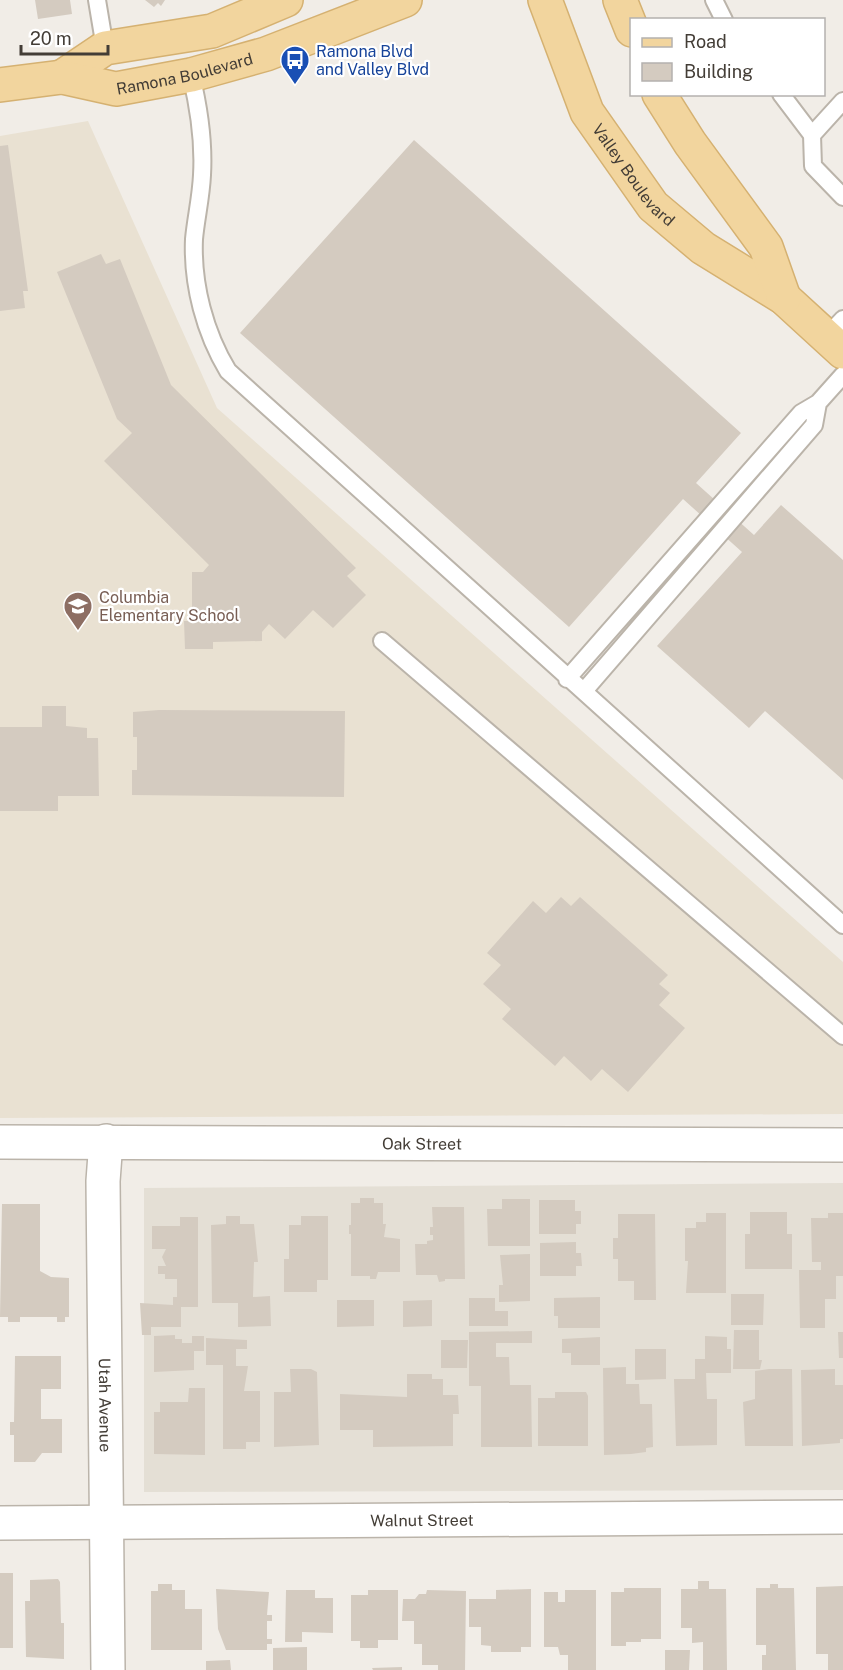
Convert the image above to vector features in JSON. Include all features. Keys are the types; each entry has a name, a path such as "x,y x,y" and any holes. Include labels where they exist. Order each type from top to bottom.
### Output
{"main road":[{"name":"Ramona Boulevard","path":"62,76 105,48 212,31 285,0"},
{"name":"Ramona Boulevard","path":"0,85 62,76 116,89 191,75 266,54 405,0"},
{"name":"Valley Boulevard","path":"545,0 587,112 653,206 703,248 784,297 837,336"},
{"path":"620,0 630,25"},
{"name":"Valley Boulevard","path":"661,96 690,143 766,247 784,297"}],"street":[{"name":"Utah Avenue","path":"106,1141 103,1181 108,1670"},
{"name":"Oak Street","path":"0,1142 843,1145"},
{"name":"Walnut Street","path":"0,1523 843,1517"}],"lane":[{"path":"97,0 105,48"},
{"path":"714,0 723,18"},
{"path":"191,75 201,121 202,153 202,174 194,240 195,276 208,329 218,355 228,371 567,679 584,691 843,925"},
{"path":"783,96 812,135 813,166 843,197"},
{"path":"812,135 843,101"},
{"path":"567,679 801,414 818,404 843,375"},
{"path":"584,691 814,424 818,404"},
{"path":"382,641 843,1036"}],"shaded area":[{"path":"88,121 217,408 843,962 843,1114 0,1118 0,136"},
{"path":"843,1183 843,1490 144,1492 144,1188"}],"building":[{"path":"35,0 70,0 72,14 38,19"},
{"path":"145,0 165,0 161,6 158,3 154,7"},
{"path":"414,140 741,433 696,483 754,535 781,505 843,560 843,780 765,711 749,728 657,646 742,552 683,499 569,627 240,333"},
{"path":"8,145 28,291 23,291 25,308 0,311 0,146"},
{"path":"101,254 106,264 120,259 171,385 356,568 347,576 366,595 333,628 313,610 285,639 269,624 262,632 262,641 213,642 213,649 185,649 184,621 192,621 192,572 203,572 209,565 104,461 132,433 117,419 57,272"},
{"path":"42,706 66,706 66,726 87,728 87,738 98,738 99,796 58,796 58,811 0,811 0,727 42,727"},
{"path":"159,710 345,711 344,797 132,795 132,770 137,770 137,737 133,737 133,712"},
{"path":"561,897 571,906 580,897 668,975 659,984 670,993 659,1005 685,1028 628,1092 602,1069 591,1081 564,1056 555,1066 502,1019 511,1009 483,984 501,965 487,953 533,901 546,913"},
{"path":"360,1198 374,1198 374,1203 383,1203 383,1224 386,1224 384,1237 400,1239 400,1272 378,1272 376,1279 370,1279 370,1276 351,1276 349,1225 351,1225 351,1203 360,1203"},
{"path":"502,1199 530,1199 530,1246 488,1246 487,1209 502,1209"},
{"path":"539,1200 575,1200 575,1211 581,1211 581,1224 576,1224 576,1234 539,1234"},
{"path":"2,1204 40,1204 40,1271 51,1277 69,1278 69,1317 65,1317 65,1322 57,1322 57,1317 20,1317 20,1322 8,1322 8,1317 0,1317"},
{"path":"432,1207 464,1207 465,1279 445,1279 439,1282 437,1275 416,1275 415,1244 427,1244 427,1241 433,1240 433,1235 430,1235 430,1227 433,1227"},
{"path":"750,1212 787,1212 787,1234 792,1234 792,1269 745,1269 745,1234 750,1234"},
{"path":"706,1213 726,1213 726,1293 686,1293 688,1261 685,1261 685,1228 696,1228 696,1222 706,1222"},
{"path":"828,1213 843,1213 843,1276 836,1276 836,1299 825,1299 825,1328 800,1328 799,1270 821,1270 821,1262 812,1262 811,1218 828,1218"},
{"path":"618,1214 655,1214 656,1300 634,1300 634,1281 618,1281 618,1259 613,1259 613,1238 618,1238"},
{"path":"226,1216 240,1216 240,1224 254,1224 258,1262 254,1262 253,1297 270,1296 271,1326 238,1327 238,1303 212,1303 211,1225 226,1224"},
{"path":"301,1216 328,1216 328,1280 317,1280 317,1292 284,1292 284,1259 289,1259 289,1225 301,1225"},
{"path":"180,1217 198,1217 198,1307 181,1307 181,1327 151,1327 151,1335 142,1335 140,1303 173,1305 173,1297 177,1297 177,1279 165,1279 165,1274 158,1274 158,1266 166,1266 162,1257 166,1249 152,1249 152,1226 180,1226"},
{"path":"576,1242 576,1253 581,1253 582,1266 576,1266 576,1276 540,1276 540,1243"},
{"path":"530,1254 530,1301 499,1302 499,1285 503,1285 500,1255"},
{"path":"731,1294 764,1294 763,1325 731,1325"},
{"path":"600,1297 600,1328 558,1328 558,1316 554,1316 554,1298"},
{"path":"469,1298 495,1298 495,1311 508,1311 508,1326 469,1326"},
{"path":"337,1300 374,1300 374,1326 337,1327"},
{"path":"432,1300 432,1326 403,1327 403,1301"},
{"path":"734,1330 759,1330 759,1360 762,1360 760,1369 733,1369"},
{"path":"532,1331 532,1343 496,1343 496,1357 509,1357 510,1385 531,1385 532,1447 481,1447 481,1386 469,1386 469,1332"},
{"path":"838,1332 843,1332 843,1358 839,1358"},
{"path":"175,1335 175,1339 182,1339 182,1343 192,1343 192,1336 204,1336 204,1351 194,1351 194,1370 154,1372 154,1336"},
{"path":"705,1336 727,1337 727,1349 731,1349 731,1373 706,1373 707,1399 717,1399 717,1445 676,1446 674,1379 695,1379 695,1359 705,1359"},
{"path":"600,1337 600,1365 571,1365 571,1353 562,1353 562,1339"},
{"path":"206,1338 247,1340 247,1349 236,1349 236,1366 248,1366 244,1391 260,1391 260,1442 246,1442 246,1449 223,1449 223,1365 206,1365"},
{"path":"441,1340 468,1340 467,1368 441,1368"},
{"path":"635,1349 666,1349 666,1379 635,1380"},
{"path":"15,1356 61,1356 61,1389 41,1389 41,1419 62,1419 62,1453 42,1453 35,1462 14,1462 14,1435 10,1435 10,1422 14,1422"},
{"path":"626,1367 626,1384 639,1384 640,1404 652,1404 653,1447 646,1448 646,1452 604,1455 603,1368"},
{"path":"290,1369 311,1369 317,1372 319,1445 274,1447 274,1392 291,1392"},
{"path":"792,1369 793,1446 745,1446 743,1402 755,1399 755,1371"},
{"path":"835,1369 835,1385 843,1385 843,1439 840,1439 840,1443 802,1446 801,1370"},
{"path":"407,1374 432,1374 432,1379 443,1379 443,1395 458,1395 459,1414 453,1414 453,1446 373,1447 373,1430 340,1430 340,1394 407,1397"},
{"path":"189,1388 205,1388 205,1455 154,1454 154,1412 160,1412 160,1402 188,1402"},
{"path":"555,1392 586,1392 588,1396 588,1446 538,1446 538,1398 555,1398"},
{"path":"0,1573 13,1573 13,1648 0,1648"},
{"path":"58,1579 61,1623 64,1623 64,1659 26,1657 25,1601 30,1601 30,1580"},
{"path":"698,1581 709,1581 709,1589 726,1589 727,1670 703,1670 703,1642 692,1643 692,1628 681,1628 681,1589 698,1589"},
{"path":"158,1584 172,1584 172,1590 185,1590 185,1609 202,1609 202,1650 151,1650 151,1591 158,1591"},
{"path":"770,1584 778,1584 778,1588 794,1588 796,1670 762,1670 762,1655 766,1655 766,1645 756,1645 756,1588 770,1588"},
{"path":"843,1586 843,1670 828,1670 828,1654 816,1654 816,1587"},
{"path":"624,1588 661,1588 661,1639 641,1639 641,1642 626,1642 626,1646 611,1646 611,1592 624,1592"},
{"path":"216,1589 269,1592 267,1615 272,1615 272,1621 267,1621 267,1639 272,1639 272,1644 267,1644 267,1650 226,1650 218,1629"},
{"path":"531,1589 531,1647 521,1647 521,1652 491,1652 491,1646 481,1645 481,1627 469,1627 469,1599 496,1599 496,1590"},
{"path":"286,1590 315,1590 315,1598 333,1598 333,1633 302,1632 302,1642 285,1642"},
{"path":"368,1590 398,1590 398,1640 378,1640 378,1648 360,1648 360,1641 351,1641 351,1595 368,1595"},
{"path":"427,1590 466,1591 465,1670 438,1670 438,1665 422,1665 422,1644 414,1644 414,1621 402,1621 403,1599 415,1599 419,1594 426,1594"},
{"path":"565,1590 596,1590 596,1670 568,1670 568,1655 560,1655 558,1647 544,1647 544,1592 558,1592 558,1602 565,1602"},
{"path":"307,1647 307,1670 273,1670 273,1648"},
{"path":"665,1650 690,1650 689,1670 665,1670"},
{"path":"230,1660 231,1670 206,1670 206,1661"},
{"path":"402,1667 402,1670 373,1670 372,1668"}],"place":[{"name":"Ramona Blvd and Valley Blvd","path":"295,86"},
{"name":"Columbia Elementary School","path":"78,632"}]}
